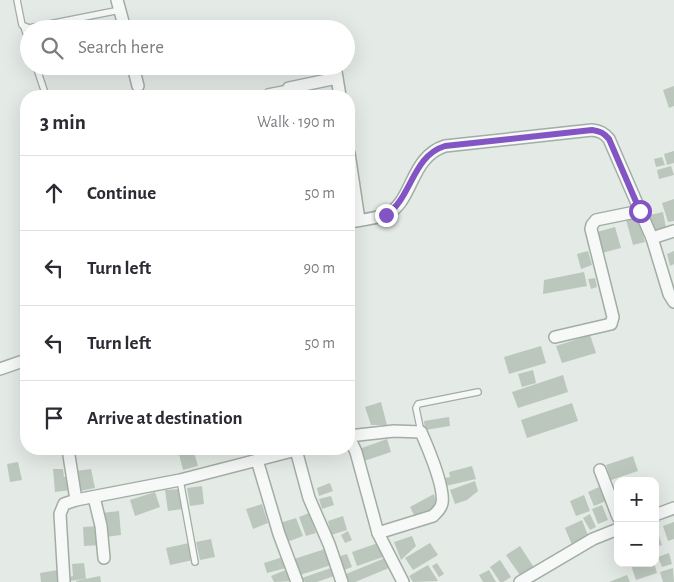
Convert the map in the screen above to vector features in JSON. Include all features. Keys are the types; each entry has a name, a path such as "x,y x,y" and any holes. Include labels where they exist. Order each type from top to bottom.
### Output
{"street":[{"path":"119,5 122,20"},
{"path":"136,75 138,86"},
{"path":"336,75 339,90"},
{"path":"296,90 337,78"},
{"path":"355,221 386,215 394,209 423,161 437,148 592,130 600,131 609,139 652,238 669,294 674,302"},
{"path":"555,337 611,324 613,317 591,229 592,225 596,220 640,211"},
{"path":"652,238 674,231"},
{"path":"0,369 20,362"},
{"path":"355,436 394,431 421,432 431,455 443,497 442,505 433,516 378,533"},
{"path":"355,450 378,533 403,582"},
{"path":"69,455 76,500"},
{"path":"64,582 60,514 64,504 180,480 278,455"},
{"path":"299,455 309,498 329,544 342,582"},
{"path":"257,460 279,534 297,582"},
{"path":"600,470 614,507"},
{"path":"94,497 101,526 104,558"},
{"path":"659,514 674,508"},
{"path":"520,582 593,540 614,531"}],"lane":[{"path":"17,0 21,20"},
{"path":"60,20 119,5"},
{"path":"39,75 44,90"},
{"path":"421,432 416,408 418,404 478,392"},
{"path":"180,480 195,562"}],"building":[{"path":"674,86 674,106 669,108 663,90"},
{"path":"674,151 674,163 667,165 664,154"},
{"path":"662,157 665,165 656,167 654,159"},
{"path":"671,166 674,175 659,179 657,170"},
{"path":"674,199 674,221 668,222 662,203"},
{"path":"663,212 666,228 653,231 650,215"},
{"path":"638,217 645,242 633,245 626,220"},
{"path":"615,227 621,248 602,253 597,232"},
{"path":"588,251 592,265 581,269 577,254"},
{"path":"674,251 674,264 670,266 667,254"},
{"path":"584,272 587,286 543,294 544,280"},
{"path":"595,278 597,287 591,289 588,279"},
{"path":"590,335 596,353 562,363 556,346"},
{"path":"541,346 546,363 509,374 504,357"},
{"path":"533,370 536,383 522,387 518,374"},
{"path":"563,375 568,392 518,408 512,392"},
{"path":"381,402 387,425 371,425 365,407"},
{"path":"572,403 578,421 527,438 521,420"},
{"path":"449,417 450,426 425,430 424,421"},
{"path":"387,439 391,452 364,461 359,449"},
{"path":"179,455 195,455 198,466 183,470"},
{"path":"633,456 638,471 614,477 611,480 606,465"},
{"path":"18,462 22,480 10,482 7,464"},
{"path":"472,466 476,479 441,487 440,479 450,477 449,472"},
{"path":"53,469 63,469 64,477 70,476 71,490 55,492"},
{"path":"91,469 95,488 80,491 76,471"},
{"path":"475,481 478,491 467,500 455,504 450,490"},
{"path":"330,483 333,491 319,496 317,488"},
{"path":"202,486 204,504 190,506 187,488"},
{"path":"599,487 606,501 594,506 588,492"},
{"path":"181,489 183,509 168,511 165,490"},
{"path":"155,492 160,507 135,516 130,500"},
{"path":"434,494 437,508 416,519 410,507"},
{"path":"584,495 590,511 576,516 570,501"},
{"path":"331,496 334,505 322,509 319,499"},
{"path":"262,504 268,523 253,529 246,509"},
{"path":"602,505 608,520 598,524 592,509"},
{"path":"119,511 121,535 105,537 102,513"},
{"path":"309,513 316,533 306,536 299,517"},
{"path":"590,514 596,527 590,530 583,518"},
{"path":"343,516 347,530 331,535 328,521"},
{"path":"296,518 303,536 287,542 280,523"},
{"path":"582,520 589,538 572,545 565,528"},
{"path":"674,522 674,539 668,541 663,526"},
{"path":"100,526 101,545 84,546 83,527"},
{"path":"348,531 352,540 345,543 341,535"},
{"path":"412,536 416,546 401,560 394,542"},
{"path":"211,539 215,557 200,560 196,542"},
{"path":"189,543 193,560 170,565 166,548"},
{"path":"378,543 383,557 357,566 352,552"},
{"path":"430,543 438,555 413,570 405,558"},
{"path":"520,546 535,569 522,578 506,555"},
{"path":"325,549 331,565 300,575 294,559"},
{"path":"669,553 672,564 662,567 659,557"},
{"path":"347,554 352,567 344,570 340,556"},
{"path":"283,557 286,568 267,573 264,563"},
{"path":"385,558 389,568 355,582 349,582 346,574"},
{"path":"500,560 511,577 503,582 500,582 490,567"},
{"path":"84,563 86,579 69,581 70,577 73,576 72,564"},
{"path":"437,563 444,574 439,577 432,566"},
{"path":"428,565 438,581 413,582 409,576"},
{"path":"632,567 655,567 657,573 636,580"},
{"path":"331,568 334,576 317,582 305,582 302,578"},
{"path":"673,568 674,582 663,582 660,572"},
{"path":"288,569 293,581 274,582 271,576"},
{"path":"58,570 60,582 41,582 40,573"},
{"path":"489,570 496,582 483,582 479,575"},
{"path":"627,575 630,582 609,582"},
{"path":"100,576 101,582 76,582 76,581"}],"route":[{"path":"386,215 401,200 423,161 437,148 592,130 600,131 609,139 640,211"}]}
